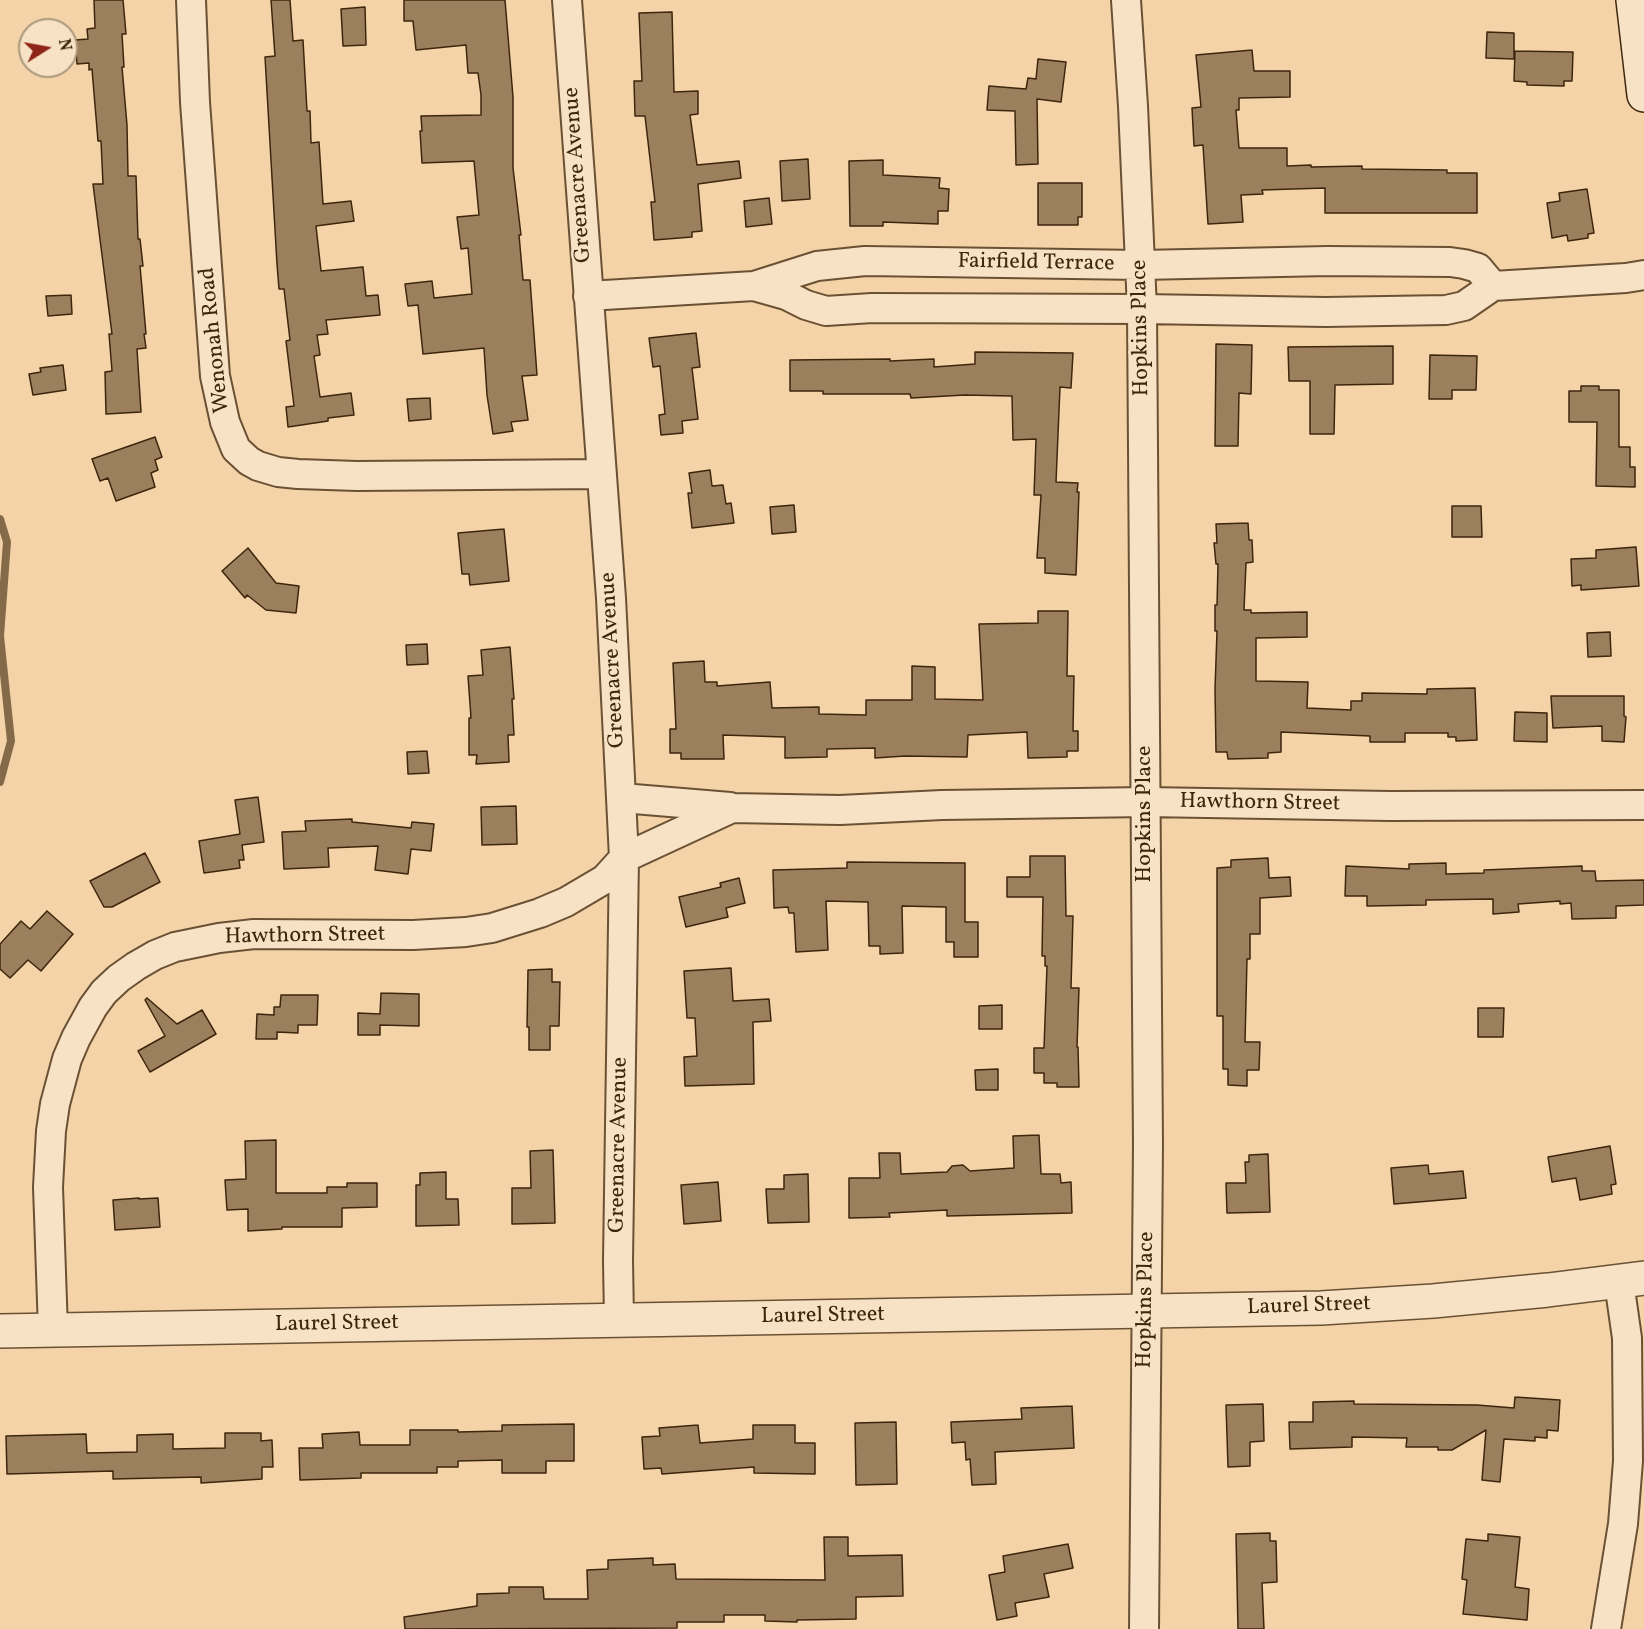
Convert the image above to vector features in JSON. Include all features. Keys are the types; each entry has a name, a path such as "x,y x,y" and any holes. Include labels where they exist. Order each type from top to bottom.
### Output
{"street":[{"name":"Wenonah Road","path":"191,0 195,102 215,376 225,422 236,449 258,466 278,472 298,474 357,476 602,474"},
{"name":"Greenacre Avenue","path":"567,0 602,474 622,798 624,858 619,1321"},
{"name":"Hopkins Place","path":"1126,0 1142,309 1148,1133 1144,1629"},
{"path":"1633,0 1644,95"},
{"name":"Fairfield Terrace","path":"588,296 754,286 817,266 865,261 1141,265 1328,261 1450,262 1478,268 1493,285 1464,306 1446,310 1326,312 872,308 826,311 806,305 786,295 754,286"},
{"path":"1493,285 1626,278 1644,275"},
{"name":"Hawthorn Street","path":"622,798 732,808 840,810 1146,802 1390,806 1644,805"},
{"name":"Hawthorn Street","path":"53,1330 48,1187 55,1104 67,1059 76,1038 93,1006 119,978 136,966 175,947 219,938 254,934 413,935 492,928 566,902 606,879 624,858 732,808"},
{"path":"1606,1629 1623,1524 1628,1461 1627,1338 1631,1280"},
{"name":"Laurel Street","path":"0,1331 1321,1308 1433,1301 1631,1280"}],"building":[{"path":"94,0 123,0 126,34 122,34 124,67 122,67 127,125 128,176 136,176 138,239 140,239 143,266 140,266 146,334 144,334 146,348 137,349 141,412 106,414 105,372 112,371 109,334 112,334 93,184 103,184 101,141 98,141 92,69 89,70 89,63 78,64 78,40 88,39 87,29 95,28"},
{"path":"271,0 290,0 293,41 303,40 307,111 310,111 311,143 319,142 323,204 351,201 354,221 316,226 321,271 363,267 366,296 378,295 380,315 326,320 328,334 317,335 320,355 314,356 320,397 351,393 354,415 288,427 286,407 294,406 286,341 290,340 284,289 279,289 265,57 275,56"},
{"path":"404,0 505,0 513,97 513,168 521,235 519,235 523,280 530,280 537,375 522,376 528,420 511,422 513,431 493,434 487,395 484,348 423,354 418,305 408,306 405,284 432,281 434,298 472,294 468,248 461,249 457,217 479,215 474,161 422,163 420,131 422,131 421,116 481,115 481,95 478,73 468,73 466,45 416,50 413,21 404,21"},
{"path":"365,7 366,45 343,46 341,9"},
{"path":"672,12 674,92 698,91 698,114 690,115 697,165 739,161 741,178 698,184 702,231 692,232 692,237 654,240 651,202 655,202 645,116 635,116 634,81 642,81 639,13"},
{"path":"1487,32 1514,33 1514,59 1486,58"},
{"path":"1252,50 1254,71 1290,71 1290,97 1239,98 1239,110 1236,110 1239,148 1287,148 1287,166 1362,166 1362,169 1447,170 1447,173 1477,173 1477,213 1325,213 1325,188 1262,190 1263,194 1241,195 1243,222 1208,224 1203,145 1194,146 1192,108 1201,107 1196,55"},
{"path":"1515,51 1573,52 1572,81 1564,81 1564,86 1527,85 1527,82 1514,81"},
{"path":"1038,59 1066,62 1061,102 1037,99 1038,164 1016,165 1015,111 987,110 989,86 1026,89 1028,78 1036,79"},
{"path":"808,159 810,199 782,201 780,161"},
{"path":"883,160 883,175 940,178 939,188 949,189 948,211 938,211 938,224 883,222 883,226 850,226 849,161"},
{"path":"1038,183 1082,183 1082,217 1078,217 1078,225 1038,225"},
{"path":"1587,189 1594,233 1588,234 1588,238 1568,241 1567,235 1552,238 1547,203 1560,201 1559,193"},
{"path":"769,198 772,224 746,227 744,201"},
{"path":"71,295 72,314 48,316 46,296"},
{"path":"696,333 700,367 692,368 698,419 682,421 683,433 661,435 659,415 665,414 660,366 653,367 649,338"},
{"path":"1216,344 1252,345 1251,394 1239,393 1238,446 1215,446"},
{"path":"1393,346 1393,384 1335,385 1334,434 1310,434 1310,381 1289,381 1288,347"},
{"path":"975,352 1073,353 1071,388 1060,387 1056,482 1078,483 1076,575 1045,573 1045,558 1037,558 1041,495 1034,495 1036,439 1013,440 1012,396 965,395 911,398 910,394 823,394 823,391 790,391 790,360 934,359 934,367 975,364"},
{"path":"1430,355 1477,356 1476,390 1452,390 1452,399 1429,399"},
{"path":"63,365 66,390 33,395 29,374 41,372 40,368"},
{"path":"1581,386 1599,386 1599,390 1619,390 1619,447 1630,447 1630,467 1635,467 1635,487 1596,486 1597,422 1569,422 1569,391 1581,391"},
{"path":"430,398 431,419 409,421 407,399"},
{"path":"155,437 162,457 155,460 158,470 151,473 155,487 116,501 108,478 100,481 92,459"},
{"path":"710,470 712,486 723,485 726,504 731,503 734,523 692,528 688,493 692,493 689,473"},
{"path":"794,505 796,532 772,534 770,507"},
{"path":"1452,506 1481,506 1482,537 1452,537"},
{"path":"1248,523 1249,540 1252,540 1253,562 1246,563 1244,610 1251,610 1251,613 1307,612 1307,637 1256,638 1256,681 1308,682 1307,708 1351,710 1351,701 1362,701 1362,693 1427,694 1427,689 1475,688 1477,740 1456,741 1456,737 1448,737 1448,733 1405,733 1405,742 1370,742 1370,736 1281,732 1281,752 1268,753 1268,758 1228,759 1227,752 1216,752 1217,631 1215,631 1215,605 1217,605 1218,564 1216,564 1214,543 1217,543 1216,524"},
{"path":"504,529 509,581 470,585 469,574 462,574 458,533"},
{"path":"1636,547 1639,586 1581,590 1581,585 1572,586 1571,559 1596,558 1596,550"},
{"path":"248,548 276,583 299,586 296,613 266,610 247,595 245,598 222,571"},
{"path":"1038,611 1068,611 1067,676 1074,676 1073,731 1078,731 1078,751 1067,751 1067,757 1028,758 1027,732 968,735 967,757 875,758 875,748 827,749 827,757 785,758 785,737 723,735 724,759 681,759 681,753 670,753 670,729 676,729 673,663 704,661 705,682 717,682 717,686 770,682 772,708 819,707 819,714 866,715 866,700 912,700 912,666 935,667 935,699 983,700 979,624 1038,623"},
{"path":"1610,632 1611,656 1588,657 1587,633"},
{"path":"427,644 428,664 407,665 406,645"},
{"path":"510,647 514,735 508,735 509,762 476,764 477,755 469,755 469,718 471,718 468,676 483,675 481,650"},
{"path":"1551,696 1624,696 1624,716 1626,717 1624,742 1602,741 1602,726 1553,728"},
{"path":"1515,712 1547,713 1547,742 1514,741"},
{"path":"427,751 429,773 408,774 407,752"},
{"path":"258,797 264,842 242,845 244,860 239,860 240,868 204,873 199,841 240,834 235,800"},
{"path":"516,806 517,844 482,845 481,807"},
{"path":"352,819 352,822 411,828 412,822 434,824 431,851 411,849 408,874 375,870 378,846 328,848 329,867 284,869 282,832 306,831 305,821"},
{"path":"145,853 160,882 112,907 104,907 90,881"},
{"path":"1030,856 1065,856 1066,916 1073,916 1071,988 1079,988 1077,1047 1079,1087 1057,1087 1057,1083 1044,1083 1044,1073 1034,1073 1034,1048 1044,1048 1047,966 1045,966 1045,956 1042,956 1043,897 1007,897 1007,877 1030,877"},
{"path":"1268,858 1269,878 1290,877 1291,896 1260,898 1260,934 1250,934 1250,959 1247,959 1245,1042 1260,1042 1259,1070 1247,1070 1247,1086 1228,1085 1228,1069 1223,1069 1223,1016 1217,1016 1217,868 1231,867 1231,860"},
{"path":"847,862 965,863 965,922 978,922 978,957 954,957 954,942 946,942 946,907 902,906 903,953 880,954 880,946 869,946 868,902 826,901 828,950 796,952 794,913 789,913 788,907 774,908 773,870 847,868"},
{"path":"1446,863 1446,874 1582,866 1582,871 1595,871 1596,881 1644,880 1644,905 1616,906 1616,918 1572,919 1571,903 1560,904 1560,901 1518,904 1519,912 1493,914 1493,899 1426,900 1426,905 1367,906 1367,896 1345,896 1346,866 1409,869 1409,864"},
{"path":"739,878 745,903 726,908 728,917 686,927 679,897 721,887 720,883"},
{"path":"47,911 73,934 41,971 28,960 10,978 0,969 0,944 21,921 30,929"},
{"path":"731,968 733,1001 769,999 771,1021 753,1022 754,1084 685,1086 684,1057 697,1056 695,1018 687,1018 684,971"},
{"path":"552,969 552,982 560,982 559,1026 550,1026 550,1050 529,1050 528,970"},
{"path":"381,993 419,994 419,1026 380,1025 380,1035 358,1035 358,1013 380,1014"},
{"path":"281,995 318,995 317,1025 298,1025 298,1033 277,1032 277,1039 256,1039 257,1014 274,1015 274,1007 280,1007"},
{"path":"147,998 177,1024 202,1010 216,1034 150,1072 138,1051 165,1036 145,1000"},
{"path":"1002,1005 1002,1029 979,1029 979,1006"},
{"path":"1478,1008 1504,1008 1503,1037 1478,1037"},
{"path":"998,1069 998,1090 976,1090 975,1070"},
{"path":"1039,1135 1041,1174 1060,1174 1061,1183 1071,1182 1072,1213 947,1216 947,1210 889,1213 890,1217 849,1218 849,1178 880,1178 879,1153 900,1153 901,1174 947,1172 952,1166 963,1165 970,1171 1014,1168 1013,1136"},
{"path":"276,1140 276,1193 327,1193 327,1187 347,1187 347,1183 377,1183 377,1207 342,1208 342,1227 282,1227 282,1229 248,1231 248,1209 227,1210 225,1180 246,1179 245,1141"},
{"path":"1610,1146 1616,1184 1611,1185 1612,1194 1580,1200 1576,1178 1552,1182 1548,1157"},
{"path":"553,1150 555,1223 512,1224 512,1188 531,1188 530,1151"},
{"path":"1268,1154 1270,1212 1227,1213 1226,1183 1246,1183 1245,1162 1249,1162 1249,1155"},
{"path":"1428,1165 1429,1174 1463,1171 1466,1198 1394,1204 1391,1168"},
{"path":"446,1172 446,1199 458,1199 459,1225 416,1226 416,1185 420,1185 420,1173"},
{"path":"808,1174 809,1222 768,1223 766,1189 784,1189 784,1175"},
{"path":"718,1182 721,1221 684,1224 681,1185"},
{"path":"158,1198 160,1227 115,1230 113,1200"},
{"path":"1515,1397 1560,1400 1558,1431 1547,1430 1547,1438 1535,1437 1535,1441 1504,1439 1500,1482 1482,1480 1486,1430 1452,1450 1438,1450 1438,1447 1406,1447 1407,1438 1352,1437 1352,1447 1290,1449 1289,1422 1313,1422 1313,1402 1354,1401 1354,1404 1477,1405 1514,1408"},
{"path":"1263,1404 1264,1441 1250,1442 1250,1466 1228,1467 1226,1405"},
{"path":"1072,1406 1074,1448 995,1452 996,1484 972,1485 970,1459 966,1460 965,1442 952,1443 951,1422 1022,1419 1021,1408"},
{"path":"896,1422 897,1484 856,1485 855,1423"},
{"path":"574,1424 574,1461 546,1461 546,1473 502,1473 502,1460 458,1461 458,1467 437,1467 437,1473 361,1473 361,1478 300,1480 299,1448 323,1448 322,1434 359,1432 360,1445 410,1445 410,1430 502,1431 502,1425"},
{"path":"698,1425 700,1443 753,1439 753,1425 795,1425 795,1443 815,1443 815,1474 754,1473 754,1467 662,1474 661,1468 644,1469 642,1437 660,1436 659,1428"},
{"path":"225,1433 261,1433 261,1441 272,1440 273,1467 262,1467 262,1479 201,1483 201,1477 113,1479 113,1471 7,1474 6,1436 86,1434 87,1453 137,1452 137,1435 173,1434 173,1449 225,1448"},
{"path":"1270,1533 1270,1541 1276,1541 1277,1582 1262,1583 1264,1629 1238,1629 1236,1534"},
{"path":"1488,1534 1520,1537 1515,1587 1529,1589 1527,1620 1463,1614 1467,1580 1462,1579 1466,1539 1488,1541"},
{"path":"824,1537 848,1537 848,1556 902,1555 903,1596 856,1597 856,1619 797,1620 797,1622 765,1621 765,1615 724,1615 724,1622 677,1622 677,1628 405,1629 404,1617 477,1606 477,1594 509,1593 509,1587 543,1587 544,1599 588,1599 587,1570 608,1569 608,1560 653,1558 653,1565 675,1564 676,1579 825,1580"},
{"path":"1068,1544 1073,1568 1044,1574 1049,1597 1015,1603 1017,1616 997,1620 989,1575 1005,1572 1003,1556"}],"waterway":[{"path":"0,519 7,542 0,636 11,741 0,782"}]}
